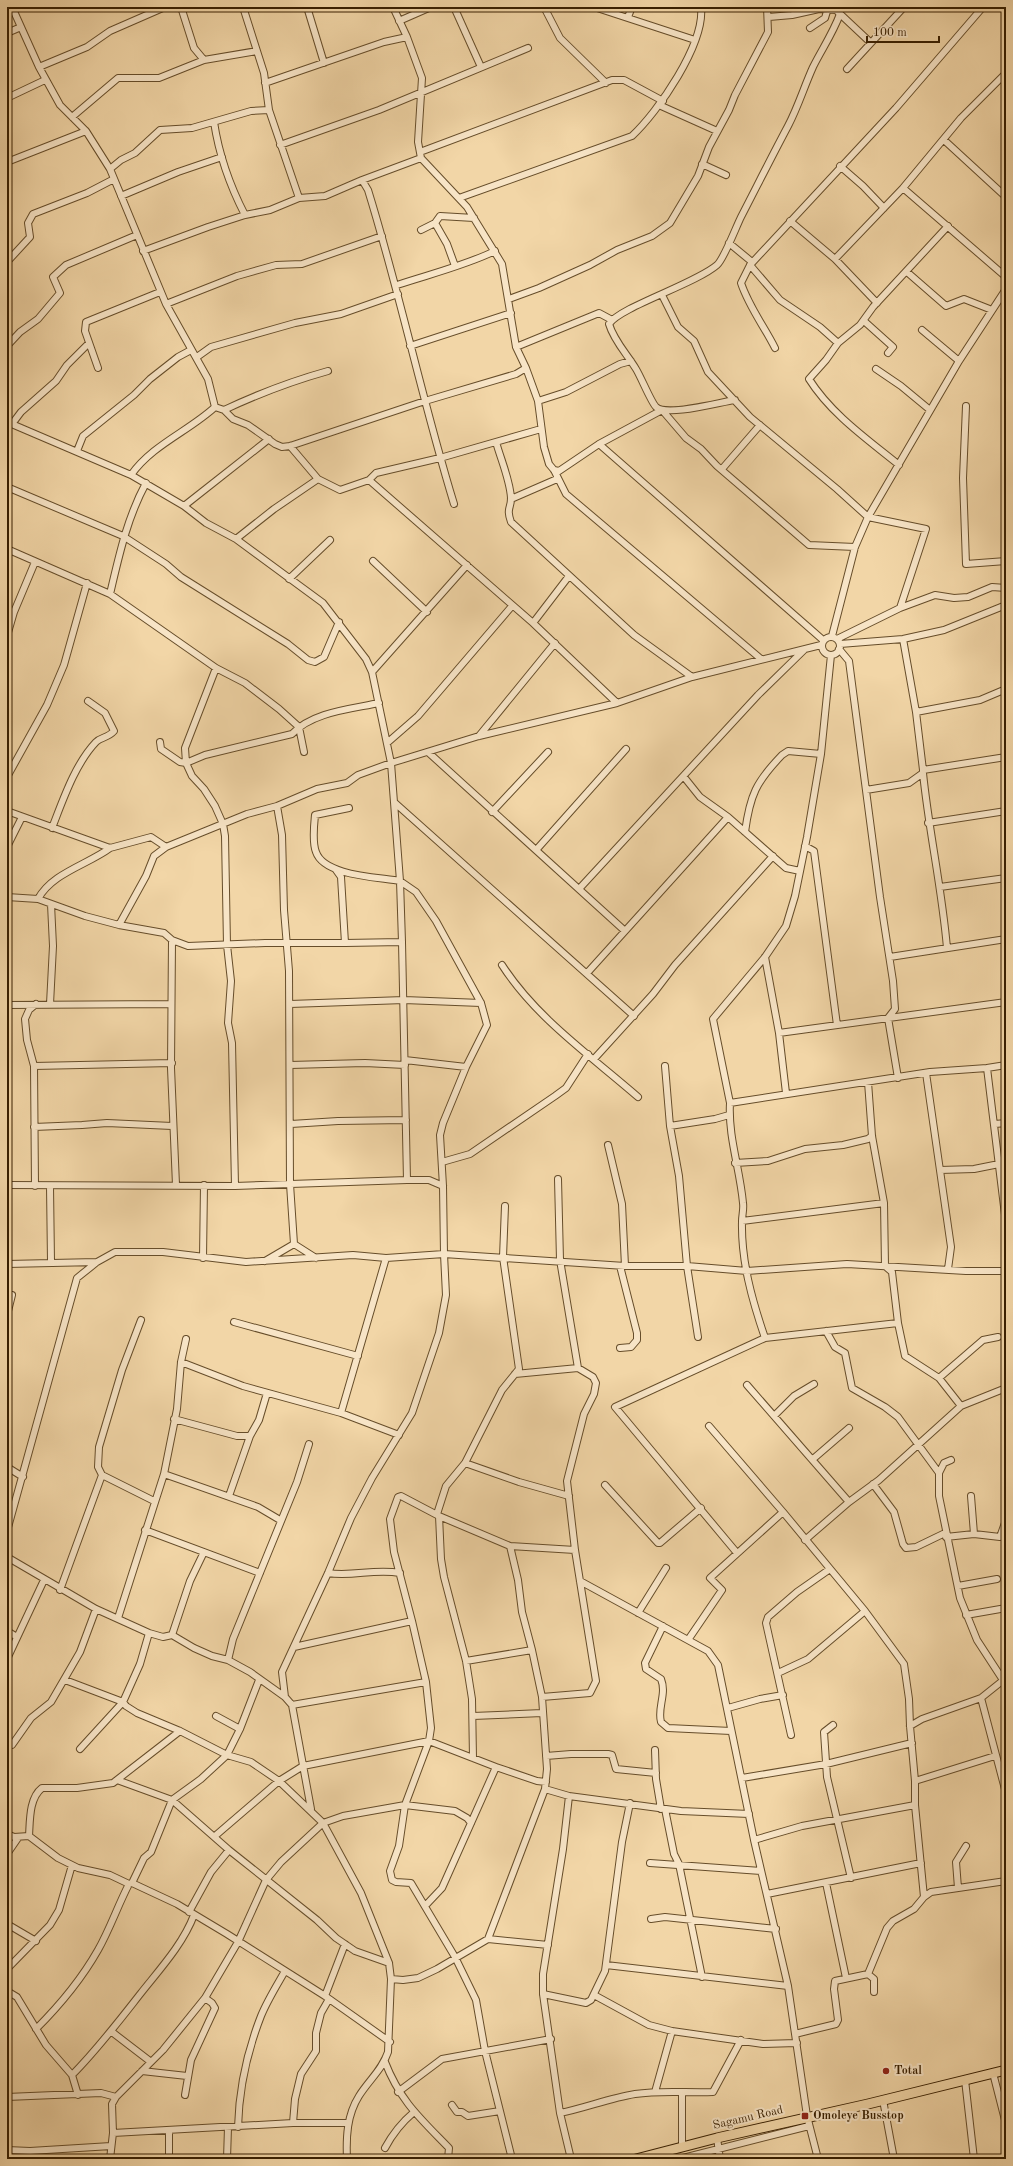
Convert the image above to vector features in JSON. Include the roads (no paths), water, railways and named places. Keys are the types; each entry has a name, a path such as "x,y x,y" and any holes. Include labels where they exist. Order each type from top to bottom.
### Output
{"highway":[{"name":"Sagamu Road","path":"636,2159 654,2157 682,2147 717,2138 1006,2070"}],"street":[{"path":"38,67 87,47 110,31 165,7"},
{"path":"181,7 194,48 204,60"},
{"path":"243,7 257,50 265,83 269,110 299,198"},
{"path":"308,7 324,63"},
{"path":"393,7 407,37 422,78 418,142 420,155 459,198 474,218 495,251 505,273 516,347 526,368 538,401 541,429 549,464 554,470 557,479 566,494 761,659"},
{"path":"400,21 431,7"},
{"path":"454,7 481,67"},
{"path":"544,7 560,38 606,83"},
{"path":"594,7 695,40"},
{"path":"628,17 632,7"},
{"path":"459,198 632,136 646,123 661,103 689,55 695,40 701,7"},
{"path":"509,300 545,286 590,265 617,250 661,231 674,217 694,182 717,131 768,32 769,17 767,7"},
{"path":"848,69 904,7"},
{"path":"775,348 753,312 741,283 751,263 840,166 896,108 983,7"},
{"path":"14,8 38,67 45,80 60,105 86,131 110,169 160,292 211,386 215,407"},
{"path":"769,17 835,10 872,43"},
{"path":"810,28 826,18 835,10"},
{"path":"835,10 833,32 825,42 788,125 782,134 775,151 766,164 761,180 717,265 681,286 612,320 609,324 612,334 631,361 656,407 662,410 686,438 701,449 808,545 855,547"},
{"path":"7,33 21,27"},
{"path":"265,83 384,42 407,37"},
{"path":"280,145 378,110 528,48"},
{"path":"72,117 118,78 159,78 204,60 257,50"},
{"path":"835,259 903,188 961,118 1006,73"},
{"path":"143,250 245,215 270,210 299,198 325,196 420,155 618,79 624,80 661,103 717,131"},
{"path":"7,98 45,80"},
{"path":"110,169 121,160 135,153 160,130 192,128 251,111 269,110"},
{"path":"214,122 217,145 231,188 245,215"},
{"path":"7,162 86,131"},
{"path":"944,140 1006,197"},
{"path":"121,196 178,172 222,157"},
{"path":"702,164 726,174"},
{"path":"840,166 863,186 884,208"},
{"path":"7,262 30,237 28,223 33,214 87,193 114,179"},
{"path":"362,180 366,184 397,285 410,346 454,504"},
{"path":"903,188 1006,277"},
{"path":"421,230 435,223 440,216 474,218"},
{"path":"790,222 835,259 877,303"},
{"path":"435,223 447,244 455,266"},
{"path":"899,465 819,396 809,379 826,360 838,343 864,321 877,303 948,226"},
{"path":"7,346 20,332 38,319 52,304 60,293 53,277 66,265 137,235"},
{"path":"166,304 237,276 276,265 302,264 382,236"},
{"path":"728,243 751,263 783,303 820,327 838,343"},
{"path":"397,285 429,277 455,266 473,262 495,251"},
{"path":"907,272 946,306 964,299 992,310"},
{"path":"765,1338 752,1302 742,1221 743,1204 735,1163 729,1115 730,1103 713,1019 765,957 786,926 795,896 805,846 821,754 831,655 837,642 855,547 868,517 930,410 959,361 1006,289"},
{"path":"98,368 85,331 86,322 160,292"},
{"path":"196,357 211,347 295,323 341,314 398,294"},
{"path":"662,295 678,328 694,341 708,372 750,417 837,489 868,517 926,529 900,608"},
{"path":"410,346 511,313"},
{"path":"516,347 598,313 612,320"},
{"path":"864,321 893,347 888,353"},
{"path":"922,330 959,361"},
{"path":"89,343 67,365 56,381 10,423 146,482 184,506 206,523 236,539 323,603 366,659 372,672 391,763 395,803 400,881 404,1000 407,1180"},
{"path":"77,451 83,436 134,395 150,379 191,350"},
{"path":"538,401 566,392 620,364 631,361"},
{"path":"215,407 224,410 233,419 282,447 290,446 425,401 516,374 526,368"},
{"path":"876,369 901,386 930,410"},
{"path":"224,410 255,396 300,379 328,371"},
{"path":"554,470 559,471 599,444 662,410 680,410 735,400"},
{"path":"966,406 963,478 966,564 1006,561"},
{"path":"131,475 139,464 215,407"},
{"path":"722,469 760,425"},
{"path":"290,446 318,479 340,490 369,480 376,473 440,458 541,429"},
{"path":"184,506 269,439"},
{"path":"496,442 511,499 508,512 511,522 634,635 692,677"},
{"path":"599,444 822,643 822,650 831,655"},
{"path":"236,539 274,509 318,479"},
{"path":"511,499 557,479"},
{"path":"369,480 533,623 616,703"},
{"path":"110,594 123,536 146,482"},
{"path":"7,486 123,536 166,564 181,577 288,644 308,660 316,662 324,657 339,622"},
{"path":"289,579 330,540"},
{"path":"7,549 110,594 216,668 245,684 279,709 299,727 304,752"},
{"path":"373,561 427,612"},
{"path":"7,636 14,612 35,562"},
{"path":"372,672 427,612 467,565"},
{"path":"533,623 569,576"},
{"path":"7,777 47,705 64,665 87,583"},
{"path":"837,642 900,608 935,595 954,598 968,597 992,587 1006,588"},
{"path":"119,925 146,876 154,856 166,847 247,814 277,806 317,789 347,784 358,775 391,763 429,753 479,736 616,703 692,677 805,649 822,643 903,639 944,630 1006,605"},
{"path":"387,743 418,716 512,606"},
{"path":"903,639 916,712 928,823 940,887 947,948"},
{"path":"837,642 849,660 880,897 890,956 895,1009 888,1018 898,1078"},
{"path":"479,736 555,643"},
{"path":"579,889 684,777 758,695 805,649"},
{"path":"216,668 185,748 186,764 192,776 212,801 223,824 225,836 227,945 231,981 228,1023 232,1043 235,1186"},
{"path":"916,712 972,702 1006,689"},
{"path":"52,828 65,792 93,746 98,740 110,736 114,731 105,713 88,701"},
{"path":"160,742 161,749 180,762 186,764 206,755 292,734 299,727 325,715 379,702"},
{"path":"537,849 626,749"},
{"path":"745,832 750,802 755,787 782,755 788,751 821,754"},
{"path":"492,812 548,752"},
{"path":"429,753 492,812 537,849 625,931"},
{"path":"866,790 909,783 923,771 1006,757"},
{"path":"684,777 700,797 728,817 772,856 789,869 800,870"},
{"path":"395,803 566,957 588,972 611,996 634,1016"},
{"path":"277,806 282,835 284,910 290,1004 290,1184 294,1244"},
{"path":"285,1697 282,1672 328,1573 351,1518 372,1478 412,1413 439,1333 446,1295 440,1135 443,1123 466,1067 487,1025 481,1003 436,920 416,892 400,881 336,870 320,860 315,851 315,815 349,808"},
{"path":"7,811 110,848"},
{"path":"928,823 1006,811"},
{"path":"7,847 22,817"},
{"path":"588,972 728,817"},
{"path":"38,899 42,891 52,883 71,870 98,857 110,848 152,836 166,847"},
{"path":"805,846 814,851 837,1025"},
{"path":"594,1059 634,1016 691,947 772,856"},
{"path":"336,870 341,877 345,943"},
{"path":"940,887 1006,878"},
{"path":"7,897 38,899 119,925 164,933 172,940 188,946 402,942"},
{"path":"50,1004 53,946 51,904"},
{"path":"890,956 1006,939"},
{"path":"172,940 172,1126 176,1185"},
{"path":"765,957 779,1033 786,1093"},
{"path":"502,965 520,990 588,1054 638,1097"},
{"path":"290,1004 404,1000 481,1003"},
{"path":"779,1033 1006,1002"},
{"path":"35,1186 34,1066 26,1040 25,1019 29,1010 36,1004"},
{"path":"7,1005 171,1004"},
{"path":"442,1162 470,1154 566,1088 588,1054"},
{"path":"290,1065 405,1062 466,1067"},
{"path":"34,1066 172,1063"},
{"path":"730,1103 786,1093 926,1073 987,1068 1006,1064"},
{"path":"665,1066 670,1126 679,1176 687,1266 698,1337"},
{"path":"987,1068 1006,1223"},
{"path":"926,1073 950,1247 948,1269"},
{"path":"868,1082 872,1136 884,1203 885,1266 892,1272 898,1323 905,1356 939,1378 960,1406"},
{"path":"670,1126 715,1120 729,1115"},
{"path":"291,1124 338,1121 406,1120"},
{"path":"34,1126 82,1126 107,1123 172,1126"},
{"path":"995,1124 1006,1123"},
{"path":"735,1163 768,1161 805,1149 843,1145 868,1139 872,1136"},
{"path":"608,1145 622,1204 623,1266 637,1333 637,1340 631,1347 620,1348"},
{"path":"940,1170 974,1169 999,1164"},
{"path":"558,1179 560,1260 578,1368"},
{"path":"7,1185 235,1186 429,1180 443,1186"},
{"path":"203,1258 204,1185"},
{"path":"50,1186 51,1262"},
{"path":"742,1221 884,1203"},
{"path":"473,1758 473,1716 466,1661 444,1577 438,1515 446,1486 465,1462 502,1390 519,1369 503,1257 505,1206"},
{"path":"294,1244 316,1258"},
{"path":"264,1261 294,1244"},
{"path":"7,1531 77,1278 97,1262 115,1252 164,1252 203,1258 228,1259 246,1262 353,1255 386,1258 444,1254 560,1260 623,1266 687,1266 747,1270 847,1264 966,1271 1006,1271"},
{"path":"341,1413 386,1258"},
{"path":"7,1264 97,1262"},
{"path":"7,1315 12,1295"},
{"path":"141,1320 122,1370 99,1446 98,1467 102,1475 154,1501"},
{"path":"234,1322 358,1356"},
{"path":"737,1553 701,1508 615,1407 765,1338 898,1323"},
{"path":"826,1331 835,1347 846,1353 852,1388 885,1407 898,1417 939,1473"},
{"path":"939,1378 983,1340 998,1337"},
{"path":"118,1618 154,1501 164,1474 177,1409 181,1362 186,1339"},
{"path":"181,1362 243,1386 341,1413 399,1435"},
{"path":"515,1374 578,1368 593,1377 596,1386 584,1414 573,1452 567,1481 575,1550 596,1681 590,1693 542,1697"},
{"path":"774,1416 794,1396 814,1384"},
{"path":"748,1385 849,1502"},
{"path":"805,1540 849,1502 873,1484 960,1406 1006,1388"},
{"path":"229,1496 250,1436 259,1420 267,1393"},
{"path":"174,1419 237,1436 250,1436"},
{"path":"709,1426 865,1610 904,1664 907,1673 915,1781 915,1805 924,1897"},
{"path":"813,1459 849,1428"},
{"path":"228,1660 232,1639 297,1482 309,1444"},
{"path":"910,1726 922,1719 981,1698 1005,1679 977,1640 966,1615 958,1586 946,1535 939,1496 939,1473 944,1463 951,1460"},
{"path":"465,1462 519,1482 569,1496"},
{"path":"7,1467 23,1477"},
{"path":"164,1474 258,1507 280,1520"},
{"path":"60,1590 93,1495 102,1475"},
{"path":"873,1484 894,1512 903,1544 906,1548 916,1547 946,1535 974,1534 1000,1537 1006,1520"},
{"path":"605,1485 658,1543 660,1543 701,1508"},
{"path":"512,2159 485,2050 476,2000 455,1957 411,1883 396,1882 390,1875 398,1846 405,1805 429,1741 431,1728 426,1682 394,1552 390,1519 398,1497 401,1496 416,1502 438,1515 510,1546 575,1550"},
{"path":"971,1496 974,1534"},
{"path":"688,1640 722,1590 710,1578 783,1512"},
{"path":"145,1530 260,1573"},
{"path":"488,1939 545,1789 546,1782 546,1756 542,1697 522,1612 518,1580 510,1546"},
{"path":"172,1635 190,1581 204,1552"},
{"path":"7,1557 60,1590 96,1609 149,1633 163,1637 172,1635 194,1648 212,1656 228,1660 250,1672 259,1680 285,1697 292,1705 311,1809"},
{"path":"638,1613 666,1568"},
{"path":"790,1735 783,1695 766,1623 768,1617 797,1592 830,1569"},
{"path":"328,1573 346,1575 385,1570 400,1573"},
{"path":"958,1586 997,1579"},
{"path":"7,1659 44,1580"},
{"path":"580,1581 708,1651 715,1659 728,1708 731,1731 754,1840 776,1929 788,1986 807,2116 818,2159"},
{"path":"966,1615 1006,1608"},
{"path":"7,1744 12,1745 31,1718 51,1702 80,1652 96,1609"},
{"path":"778,1672 808,1659 865,1610"},
{"path":"294,1647 412,1621"},
{"path":"663,1626 645,1663 646,1670 661,1679 664,1686 659,1717 661,1722 668,1728 731,1731"},
{"path":"7,1631 17,1637"},
{"path":"80,1749 123,1702 140,1664 149,1633"},
{"path":"466,1661 532,1650"},
{"path":"65,1680 123,1702 126,1706 137,1713 180,1731 228,1755 251,1762 279,1781 311,1809 323,1823 361,1893 389,1964 391,1979 388,2008 390,2042 385,2062 359,2096 348,2123 347,2159"},
{"path":"36,2029 58,2006 86,1971 99,1949 130,1883 144,1858 151,1852 172,1800 201,1779 228,1755 259,1680"},
{"path":"292,1705 426,1682"},
{"path":"728,1708 760,1699 783,1695"},
{"path":"981,1698 995,1756 1006,1793"},
{"path":"910,1712 922,1719"},
{"path":"473,1716 542,1713"},
{"path":"216,1716 240,1729"},
{"path":"833,1725 824,1732 826,1764 851,1878"},
{"path":"29,1836 32,1804 38,1791 42,1788 77,1788 108,1785 117,1780 180,1731"},
{"path":"215,1836 279,1781 303,1766 429,1741 496,1767 537,1781 546,1782"},
{"path":"742,1778 826,1764 912,1743"},
{"path":"655,1750 656,1773 663,1809 674,1854 678,1864 702,1977"},
{"path":"546,1756 608,1754 612,1755 616,1769 656,1773"},
{"path":"915,1781 995,1756"},
{"path":"425,1906 442,1888 496,1767"},
{"path":"117,1780 172,1800 215,1836 229,1850 345,1944 364,1955 389,1964"},
{"path":"545,1789 569,1796 630,1803 663,1809 749,1814"},
{"path":"569,1796 563,1849 543,1974 543,1994 551,2039 560,2113 571,2159"},
{"path":"543,1994 582,2003 591,2000 594,1995 606,1965 622,1842 630,1803"},
{"path":"110,2159 113,2133 112,2104 116,2097 151,2062 205,1998 238,1942 266,1880 281,1862 323,1823 343,1816 405,1805 455,1811 467,1818 471,1823"},
{"path":"754,1840 802,1826 915,1805"},
{"path":"7,1834 18,1838 29,1836 58,1858 72,1865 86,1871 110,1875 160,1895 286,1970 390,2042"},
{"path":"7,1854 18,1838"},
{"path":"958,1888 956,1862 966,1846"},
{"path":"72,2076 112,2032 182,1938 197,1900 211,1872 229,1850"},
{"path":"650,1863 761,1871"},
{"path":"767,1894 921,1863"},
{"path":"7,1969 50,1925 59,1910 72,1865"},
{"path":"868,1974 887,1928 892,1921 914,1909 924,1897 932,1892 1006,1881"},
{"path":"826,1883 846,1978"},
{"path":"651,1919 665,1917 776,1929"},
{"path":"7,1924 36,1941"},
{"path":"391,1979 403,1980 418,1978 437,1970 455,1957 488,1939 548,1944"},
{"path":"293,2123 294,2099 301,2074 316,2051 316,2034 320,2013 327,1998 345,1944"},
{"path":"606,1965 788,1986"},
{"path":"238,2127 238,2096 242,2078 261,2016 286,1970"},
{"path":"795,2034 836,2024 838,2020 834,1989 835,1981 868,1974"},
{"path":"868,1974 874,1979 874,1992"},
{"path":"7,1991 16,1997 36,2029 72,2076 78,2095"},
{"path":"594,1995 649,2025 672,2031 763,2044 797,2043"},
{"path":"185,2095 187,2076 191,2060 215,2008 205,1998"},
{"path":"655,2092 672,2031"},
{"path":"112,2032 151,2062"},
{"path":"398,2092 442,2059 551,2039"},
{"path":"560,2113 634,2094 655,2092 682,2094 713,2092 741,2040"},
{"path":"385,2062 398,2092 414,2112 449,2148 448,2159"},
{"path":"142,2071 187,2076"},
{"path":"993,2073 1006,2124"},
{"path":"965,2080 974,2159"},
{"path":"7,2097 101,2093 116,2097"},
{"path":"682,2094 682,2147"},
{"path":"883,2100 894,2159"},
{"path":"452,2105 457,2112 462,2112 468,2116 500,2111"},
{"path":"385,2148 397,2128 414,2112"},
{"path":"113,2133 293,2123 348,2123"},
{"path":"680,2159 809,2126"},
{"path":"227,2159 228,2127"},
{"path":"169,2130 169,2159"},
{"path":"717,2138 720,2159"},
{"path":"7,2150 30,2151 111,2146"}],"place":[{"name":"Total","path":"886,2071"},
{"name":"Omoleye Busstop","path":"805,2116"}]}
